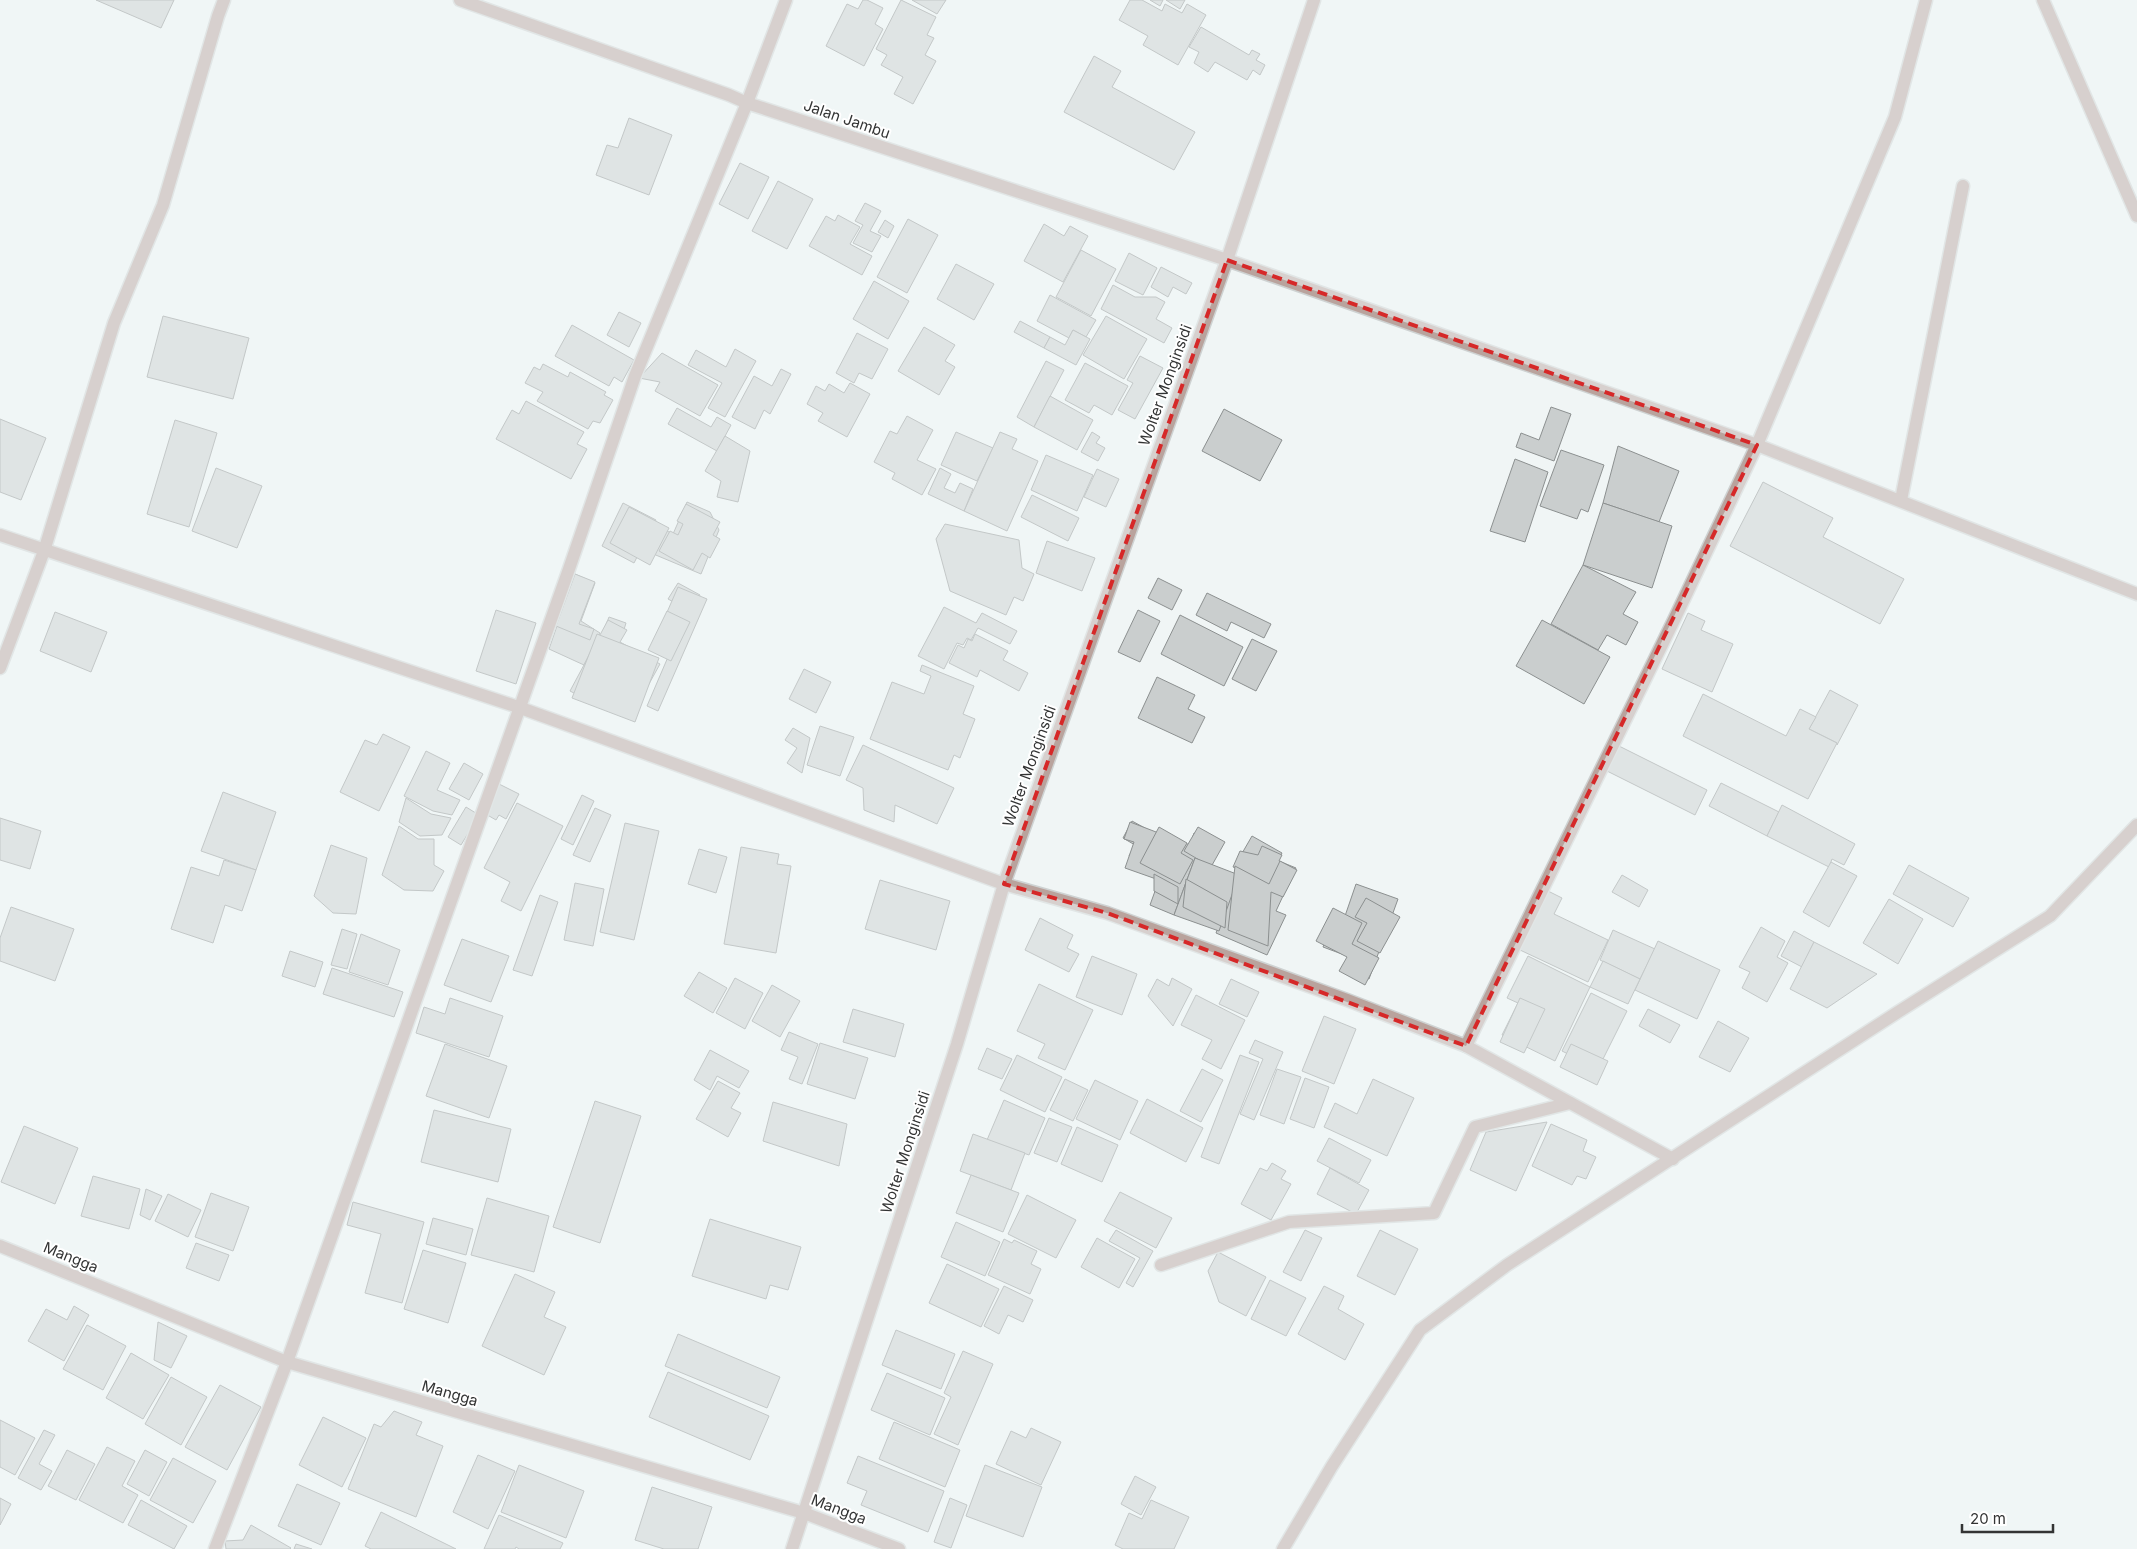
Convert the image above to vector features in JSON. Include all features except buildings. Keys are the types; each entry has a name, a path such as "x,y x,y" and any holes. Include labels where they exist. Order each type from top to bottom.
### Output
{"street":[{"path":"0,668 44,551 114,324 163,205 224,0"},
{"name":"Jalan Jambu","path":"460,0 747,103 1227,260 1757,444 2137,594"},
{"path":"215,1549 287,1362 569,569 635,376 747,103 786,0"},
{"name":"Wolter Monginsidi","path":"792,1549 957,1044 1004,884 1227,260 1314,0"},
{"path":"1466,1046 1670,628 1757,444 1895,117 1926,0"},
{"path":"2044,0 2137,216"},
{"path":"1901,500 1963,186"},
{"path":"0,535 518,708 1004,884 1126,920 1245,962 1466,1046 1673,1159"},
{"path":"1283,1549 1332,1466 1420,1330 1507,1266 1898,1012 2050,916 2137,825"},
{"path":"1161,1266 1289,1222 1434,1213 1474,1127 1570,1103"},
{"name":"Mangga","path":"0,1246 287,1362 804,1513 899,1549"}],"highlighted area":[{"path":"1227,260 1757,445 1466,1046 1107,913 1004,884"}]}
